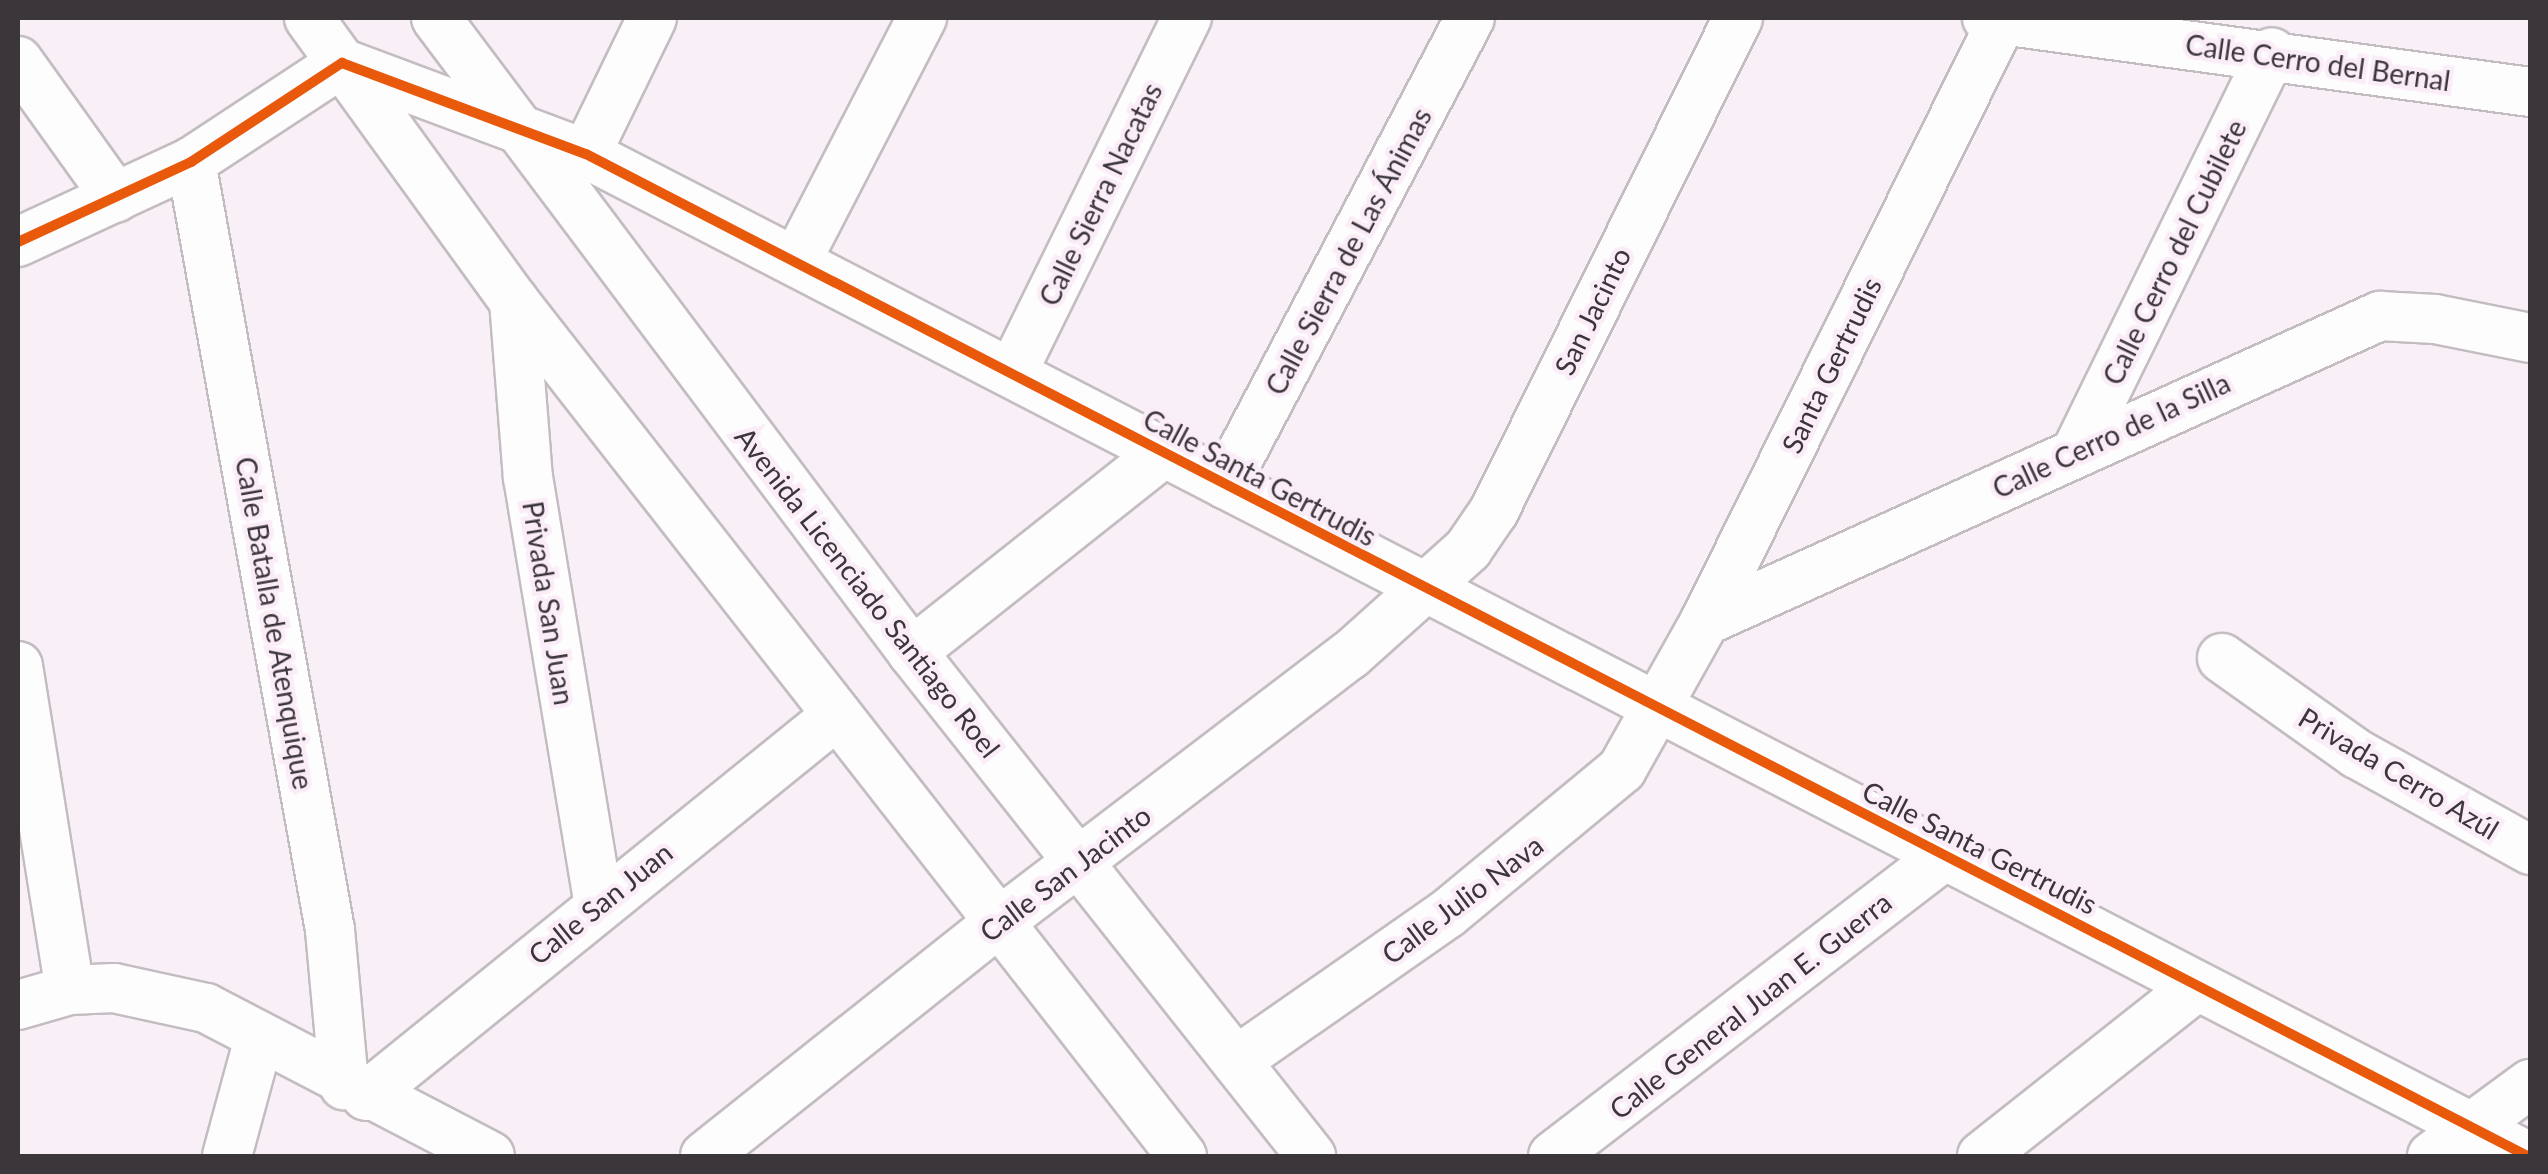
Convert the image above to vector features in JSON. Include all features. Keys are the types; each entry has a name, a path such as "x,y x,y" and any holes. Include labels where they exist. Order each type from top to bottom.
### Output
{"street":[{"path":"308,18 514,301 999,922 1163,1150"},
{"name":"Avenida Licenciado Santiago Roel","path":"436,18 512,127 912,652 1311,1156"},
{"path":"586,154 652,18"},
{"path":"796,262 922,18"},
{"name":"Calle Sierra Nacatas","path":"1013,370 1187,18"},
{"name":"Calle Sierra de Las Ánimas","path":"1225,484 1470,18"},
{"name":"San Jacinto","path":"1428,592 1494,511 1738,18"},
{"name":"Calle Cerro del Bernal","path":"1994,20 2272,52 2530,92"},
{"name":"Santa Gertrudis","path":"1657,706 1704,621 1994,20"},
{"name":"Calle Cerro del Cubilete","path":"2076,452 2272,52"},
{"path":"18,60 116,198"},
{"path":"18,242 192,162 342,63"},
{"name":"Calle Santa Gertrudis","path":"342,63 586,154 1013,370 1428,592 1946,854 2527,1156"},
{"name":"Calle Batalla de Atenquique","path":"192,162 330,930 355,1091"},
{"name":"Privada San Juan","path":"514,301 528,477 598,902"},
{"name":"Calle Cerro de la Silla","path":"1704,621 2380,316 2435,318 2530,338"},
{"path":"912,652 1164,452"},
{"name":"Calle San Jacinto","path":"705,1156 999,922 1080,864 1428,592"},
{"name":"Privada Cerro Azúl","path":"2222,658 2357,754 2530,850"},
{"path":"18,666 70,990"},
{"name":"Calle Julio Nava","path":"1236,1061 1447,914 1597,796 1622,769 1657,706"},
{"name":"Calle San Juan","path":"355,1091 837,715"},
{"name":"Calle General Juan E. Guerra","path":"1553,1156 1946,854"},
{"path":"1982,1156 2197,986"},
{"path":"18,1005 70,990 157,992 206,1008 355,1091 490,1156"},
{"path":"227,1156 259,1038"},
{"path":"2432,1156 2530,1084"}],"cycle path":[{"path":"18,242 191,162 342,63 586,154 2527,1156"}]}
